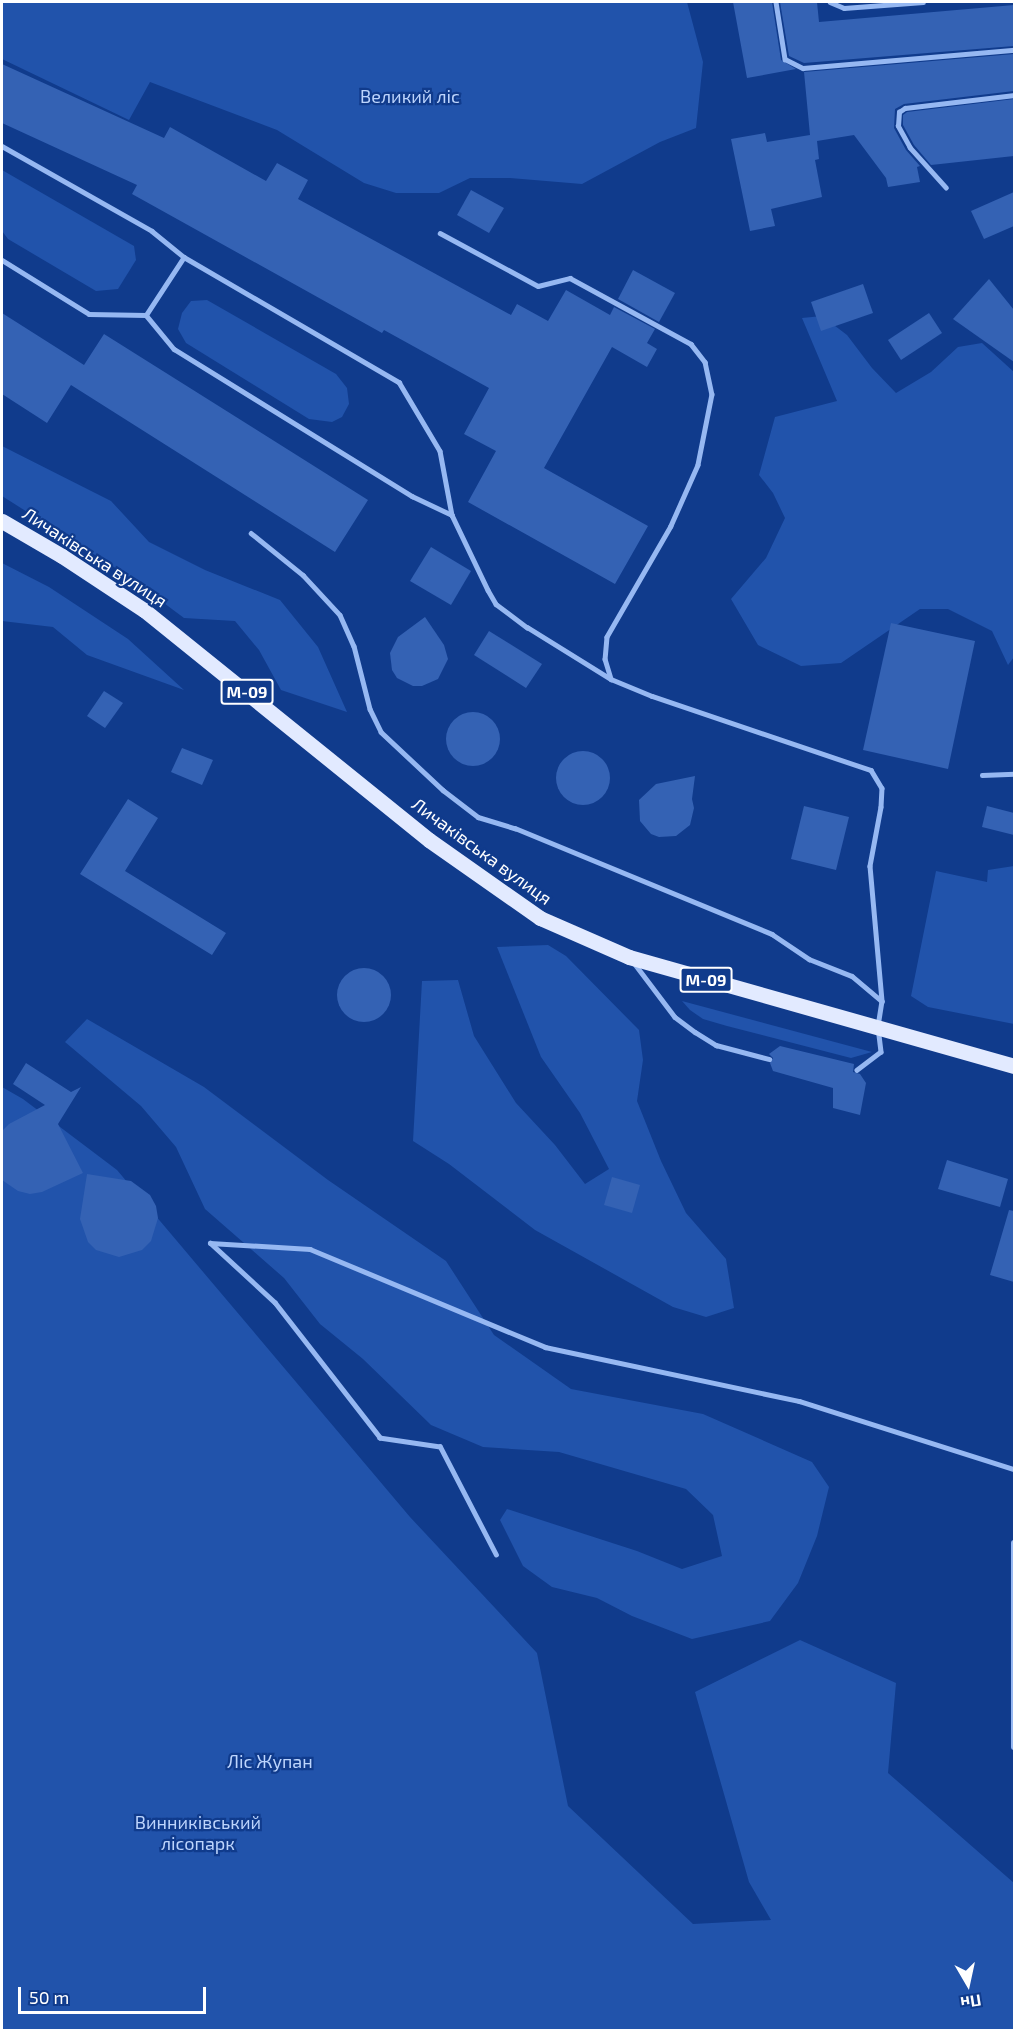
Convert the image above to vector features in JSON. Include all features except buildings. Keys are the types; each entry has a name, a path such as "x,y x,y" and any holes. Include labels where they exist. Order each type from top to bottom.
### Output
{"main road":[{"name":"Личаківська вулиця","path":"2,521 62,556 144,610 429,840 540,918 630,957 1014,1066"}],"street":[{"path":"1014,1543 1014,1747"}],"lane":[{"path":"776,2 785,59 803,68 1014,50"},
{"path":"830,2 844,8 923,2"},
{"path":"946,188 910,148 898,126 899,112 905,108 1014,95"},
{"path":"2,146 152,231 184,257 399,382 440,451 452,514 496,604 527,627 611,679 652,696 871,770 882,788 881,807 870,866 882,1000 878,1027 880,1052 857,1070"},
{"path":"440,233 538,286 570,278 691,344 705,362 712,394 698,465 671,526 607,637 605,658 611,679"},
{"path":"146,315 184,257"},
{"path":"2,260 89,314 146,315 174,349 412,496 452,514"},
{"path":"251,533 303,575 340,615 354,646 369,709 381,732 443,790 478,817 515,828 772,934 809,958 852,976 882,1000"},
{"path":"982,775 1014,774"},
{"path":"630,957 675,1017 695,1032 716,1045 769,1059"},
{"path":"496,1555 440,1447 380,1438 276,1303 210,1243 310,1249 545,1347 799,1401 1014,1469"}],"green space":[{"name":"Великий ліс","path":"2,2 687,2 703,62 696,128 660,142 582,184 510,178 470,178 439,193 396,193 364,183 277,130 150,82 129,120 2,59"},
{"path":"2,170 134,246 136,260 118,289 96,291 8,239 2,231"},
{"path":"207,300 336,374 347,388 349,404 342,417 332,422 309,419 186,343 178,329 182,313 191,301"},
{"path":"822,316 847,335 872,368 896,393 931,372 958,347 982,343 1014,372 1014,657 1008,665 992,631 948,609 920,609 841,663 801,666 758,645 731,599 766,558 785,518 773,493 759,475 775,417 837,401 802,318"},
{"path":"2,446 111,501 149,542 205,570 280,600 318,647 347,712 281,690 259,650 235,621 184,618 125,574 2,496"},
{"path":"2,563 49,587 128,639 184,690 87,655 53,627 2,621"},
{"path":"1014,866 1014,1024 928,1007 911,996 936,871 987,882 988,870"},
{"path":"548,945 566,956 639,1030 643,1060 637,1101 661,1161 686,1213 726,1259 734,1308 706,1317 673,1307 535,1230 449,1164 413,1141 422,981 458,980 474,1036 516,1103 555,1145 585,1184 609,1169 580,1113 541,1057 497,947"},
{"path":"682,1001 872,1052 851,1058 727,1026 703,1019"},
{"path":"87,1019 204,1087 328,1180 446,1261 494,1335 571,1389 703,1414 812,1462 829,1487 817,1536 798,1583 770,1621 692,1639 632,1616 597,1598 552,1587 523,1566 500,1520 507,1509 637,1551 682,1569 722,1556 713,1515 686,1489 559,1452 483,1447 431,1425 363,1359 320,1324 284,1278 205,1209 176,1147 141,1106 65,1042"},
{"name":"Ліс Жупан","path":"2,1087 23,1099 117,1170 410,1517 537,1653 568,1806 693,1924 771,1920 749,1882 695,1692 800,1640 896,1683 888,1773 1014,1883 1014,2030 2,2030"}],"park label":[{"name":"Винниківський лісопарк","path":"198,1833"}]}
